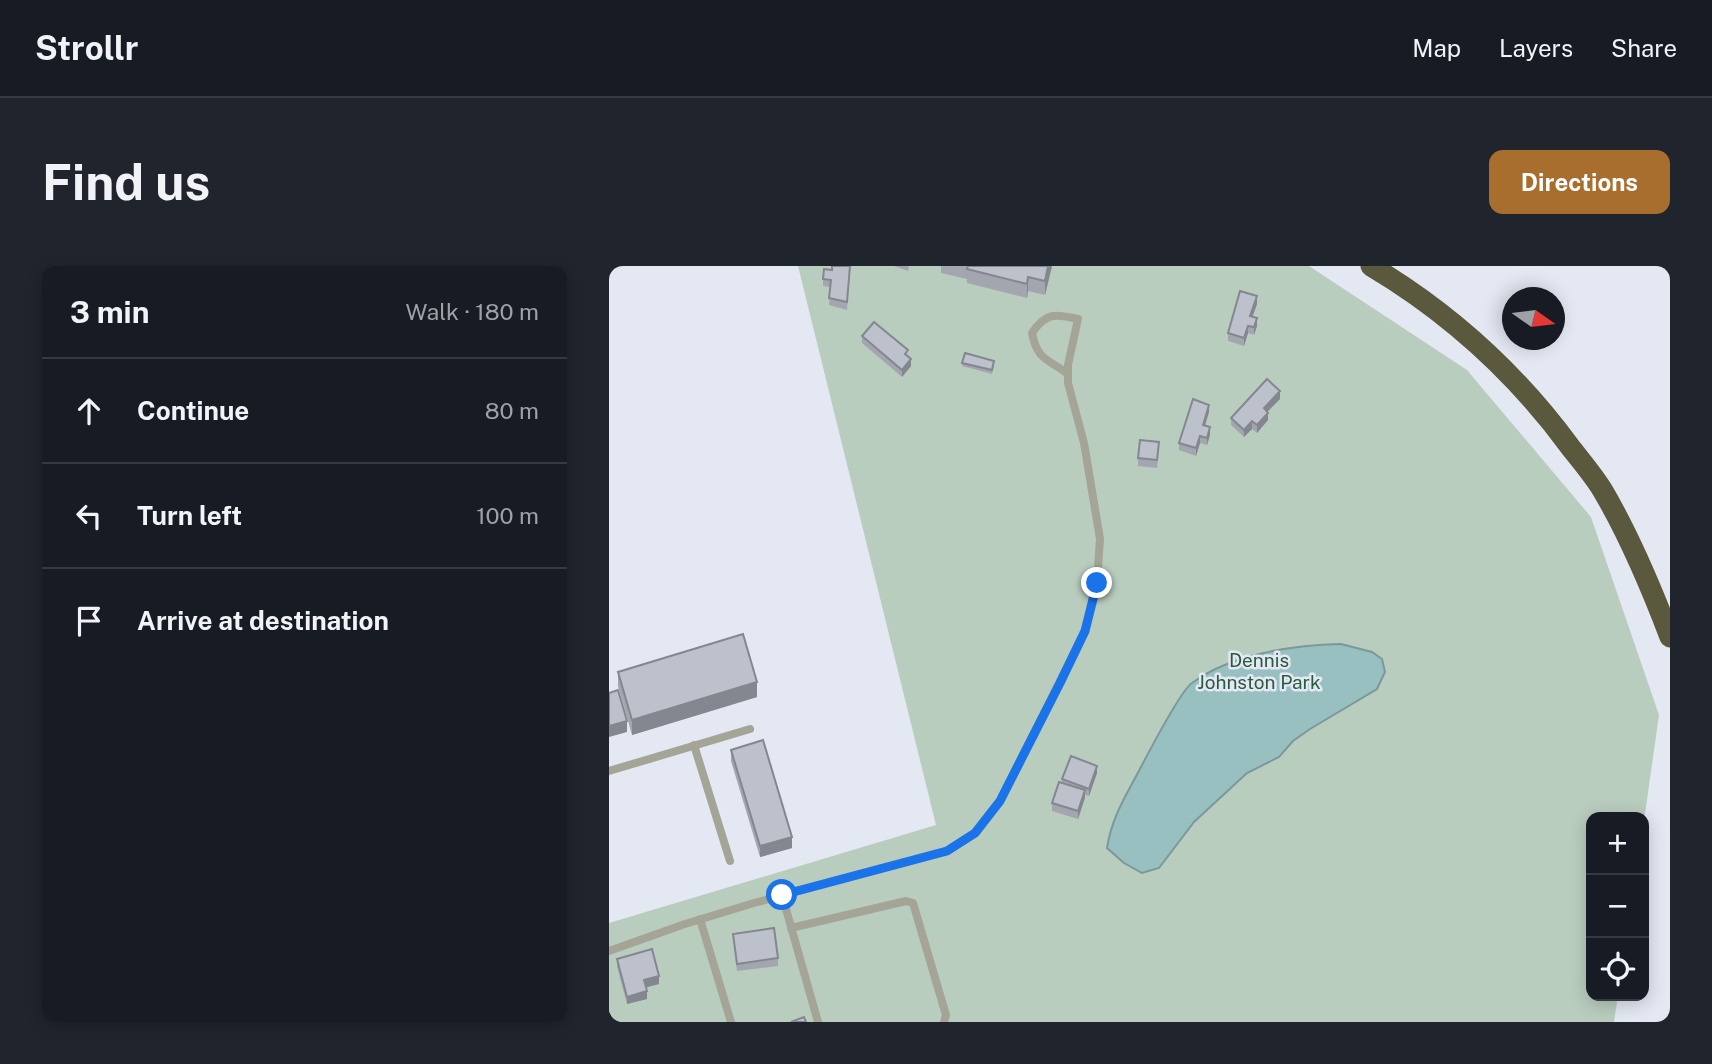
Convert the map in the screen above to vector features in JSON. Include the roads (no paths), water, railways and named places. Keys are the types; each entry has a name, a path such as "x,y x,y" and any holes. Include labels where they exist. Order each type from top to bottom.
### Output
{"highway":[{"path":"1371,266 1401,284 1474,338 1544,411 1602,490 1647,578 1670,637"}],"lane":[{"path":"609,951 700,919 947,851 975,833 1000,801 1085,631 1097,583 1100,539 1084,443 1068,383 1078,319 1058,314 1041,319 1031,333 1035,348 1044,360 1057,365 1068,374"},
{"path":"609,771 750,729"},
{"path":"694,745 730,861"},
{"path":"782,895 818,1022"},
{"path":"792,929 905,901 913,903 946,1015 944,1022"},
{"path":"700,919 731,1022"}],"park label":[{"name":"Dennis Johnston Park","path":"1259,671"}]}
